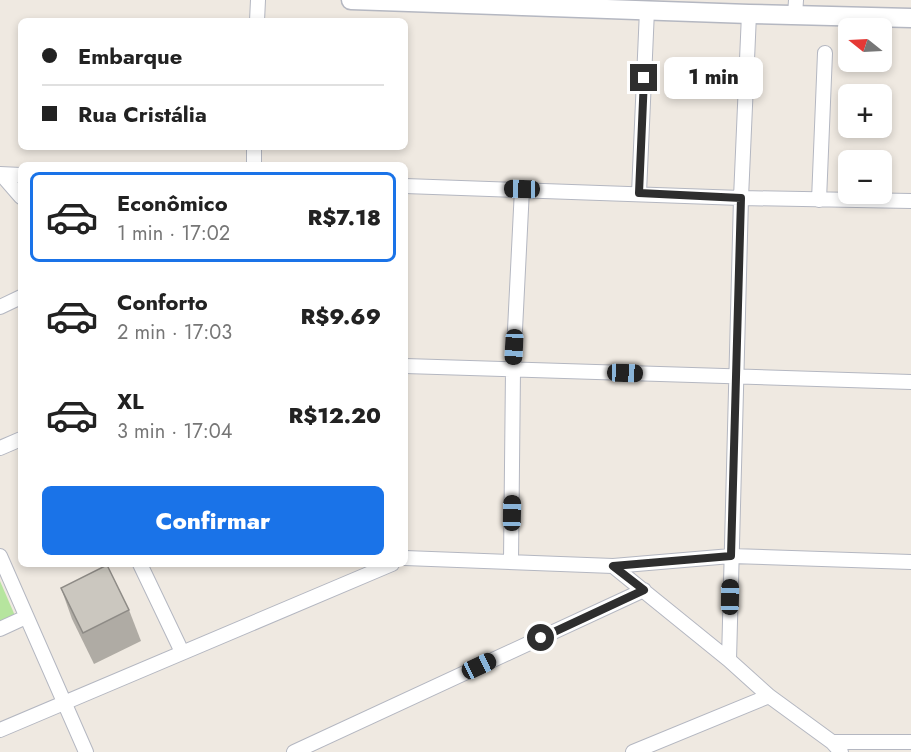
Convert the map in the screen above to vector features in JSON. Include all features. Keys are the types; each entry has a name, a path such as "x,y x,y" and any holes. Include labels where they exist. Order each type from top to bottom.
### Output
{"main road":[{"path":"351,0 647,10 689,6 749,14 796,8 911,18"}],"street":[{"path":"257,18 258,0"},
{"path":"639,193 647,10"},
{"path":"729,660 741,198 749,14"},
{"path":"819,200 825,53"},
{"path":"1,175 18,175"},
{"path":"1,175 18,194"},
{"path":"408,186 741,198 911,201"},
{"path":"511,561 513,369 522,189"},
{"path":"0,307 18,298"},
{"path":"408,366 911,382"},
{"path":"0,448 18,439"},
{"path":"408,558 613,566 731,556 911,562"},
{"path":"1,559 86,752"},
{"path":"613,566 729,660 769,696 836,747 911,742"},
{"path":"141,567 182,652"},
{"path":"0,730 385,567"},
{"path":"294,752 644,590"},
{"path":"0,629 26,617"},
{"path":"633,752 769,696"}],"green space":[{"path":"0,581 16,618 0,625"}],"building":[{"path":"103,567 108,567 129,610 83,633 61,588"}],"route":[{"path":"541,638 644,590 613,566 731,556 741,198 639,193 644,78"}]}
